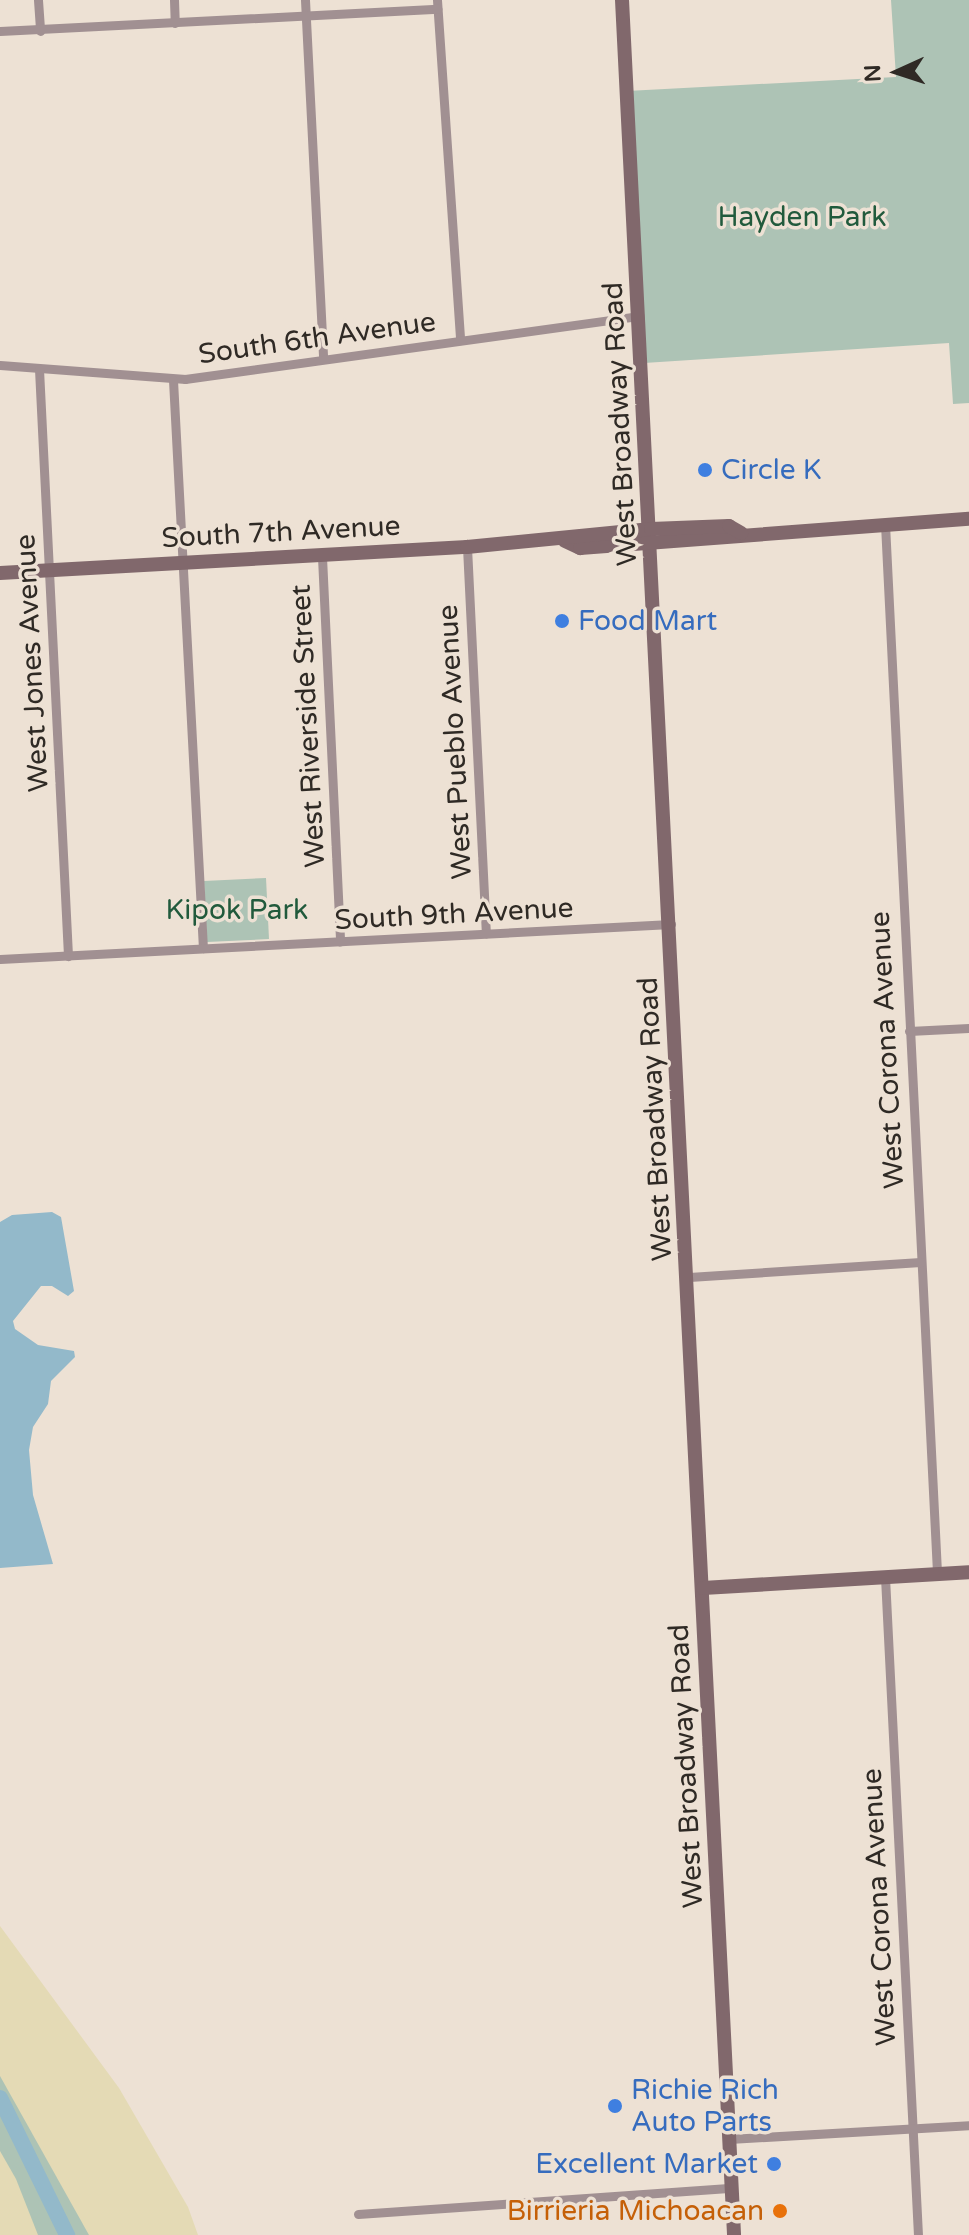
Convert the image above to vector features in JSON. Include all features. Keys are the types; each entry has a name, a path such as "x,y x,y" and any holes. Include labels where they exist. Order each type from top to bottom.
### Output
{"main road":[{"name":"West Broadway Road","path":"622,0 652,537 734,2235"},
{"name":"South 7th Avenue","path":"0,573 565,541 580,548 652,537 729,540 741,533 969,519"},
{"path":"703,1588 969,1572"}],"street":[{"path":"38,0 40,31"},
{"path":"174,0 175,23"},
{"path":"305,0 323,359"},
{"path":"0,31 306,17 437,4 460,340"},
{"name":"South 6th Avenue","path":"0,365 173,380 640,316"},
{"name":"West Jones Avenue","path":"39,369 68,956"},
{"path":"173,380 203,948"},
{"name":"West Corona Avenue","path":"885,524 937,1574"},
{"name":"West Pueblo Avenue","path":"467,547 486,934"},
{"name":"West Riverside Street","path":"322,557 340,942"},
{"name":"South 9th Avenue","path":"0,959 671,924"},
{"path":"909,1031 969,1028"},
{"path":"689,1277 921,1262"},
{"name":"West Corona Avenue","path":"885,1577 918,2235"},
{"path":"729,2139 969,2125"},
{"path":"358,2214 732,2188"}],"green space":[{"name":"Hayden Park","path":"891,0 969,0 969,403 953,404 949,343 644,363 627,91 896,77"},
{"name":"Kipok Park","path":"266,878 269,939 207,942 204,881"},
{"path":"0,1955 178,2235 0,2235"}],"sand":[{"path":"0,1926 119,2088 188,2207 198,2235 89,2235 0,2076"},
{"path":"0,2151 16,2179 38,2235 0,2235"}],"water":[{"path":"52,1212 61,1217 74,1291 68,1296 52,1286 41,1286 13,1321 15,1329 38,1345 74,1351 75,1357 51,1381 48,1404 33,1427 29,1450 33,1495 53,1564 0,1568 0,1222 12,1215"}],"waterway":[{"path":"0,2098 67,2235"}],"place":[{"name":"Circle K","path":"705,470"},
{"name":"Food Mart","path":"562,621"},
{"name":"Richie Rich Auto Parts","path":"615,2106"},
{"name":"Excellent Market","path":"774,2164"},
{"name":"Birrieria Michoacan","path":"780,2211"}]}
